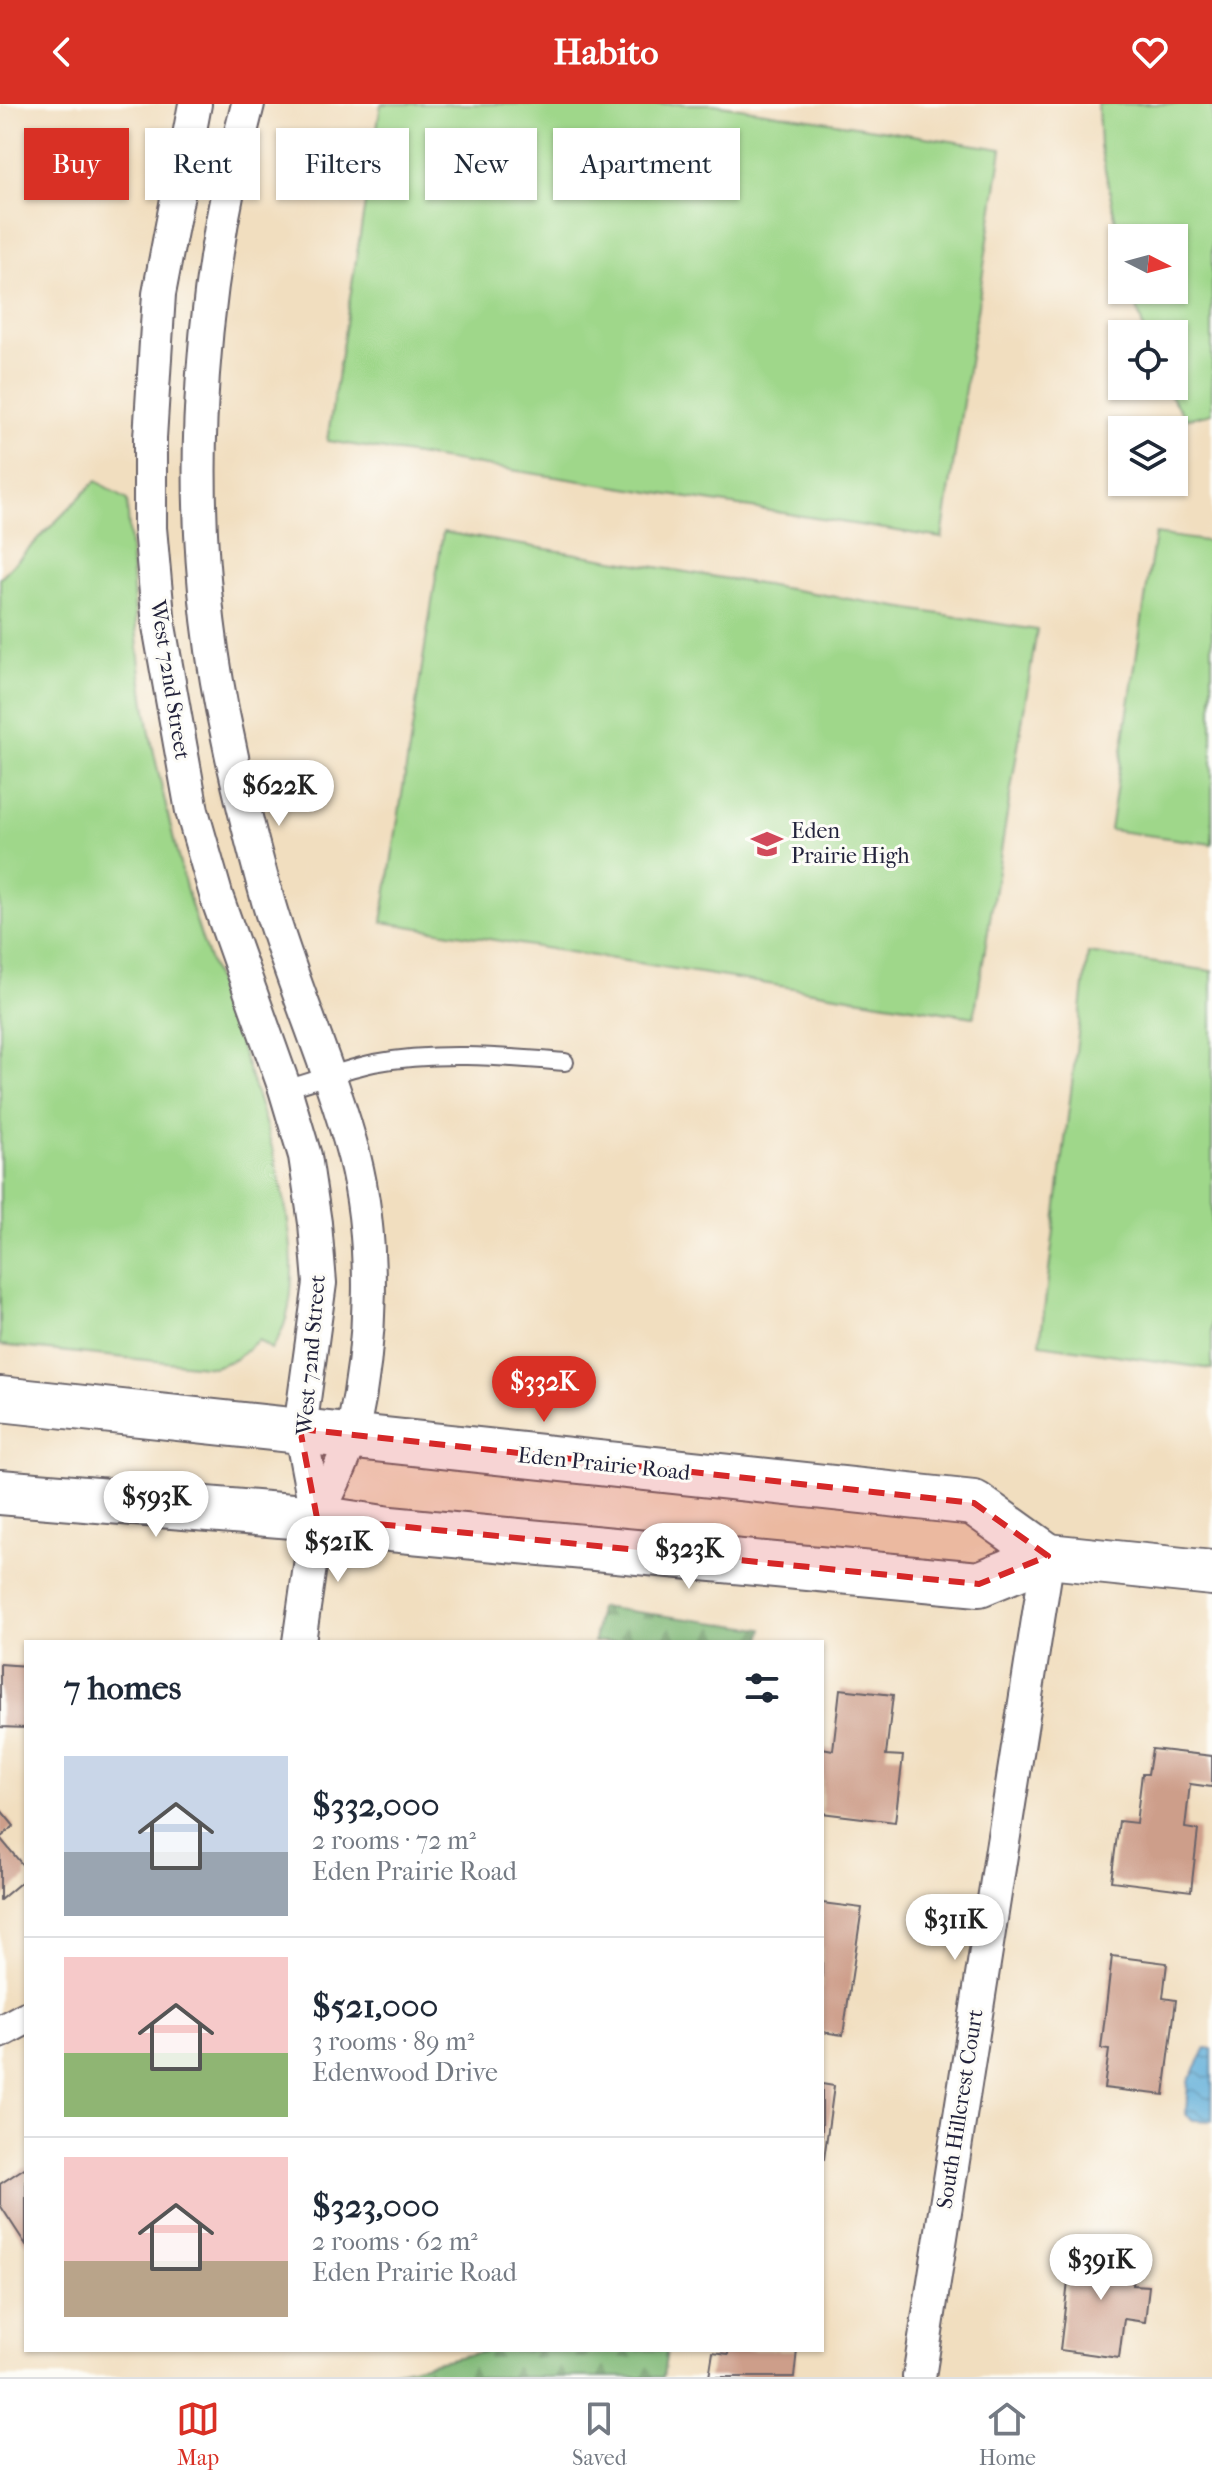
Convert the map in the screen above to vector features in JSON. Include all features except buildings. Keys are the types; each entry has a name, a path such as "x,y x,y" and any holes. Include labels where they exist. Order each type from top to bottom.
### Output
{"main road":[{"name":"Eden Prairie Road","path":"0,1399 352,1434 410,1444 974,1503 1048,1556"},
{"name":"Eden Prairie Road","path":"0,1492 317,1518 390,1529 979,1584 1048,1556 1212,1573"}],"street":[{"name":"West 72nd Street","path":"195,104 162,279 153,360 150,528 158,612 192,811 217,898 285,1089 305,1156 320,1283 300,1429 317,1518"},
{"name":"West 72nd Street","path":"248,104 232,164 212,278 201,386 201,534 217,687 228,739 268,901 354,1157 364,1224 367,1300 364,1361 352,1434 317,1518"},
{"path":"299,1640 317,1518"},
{"name":"South Hillcrest Court","path":"919,2377 1048,1556"},
{"path":"0,2032 24,2019"}],"lane":[{"path":"285,1089 374,1063 490,1056 565,1062"}],"highlighted area":[{"path":"300,1429 974,1503 1048,1556 979,1584 317,1518"}],"green space":[{"path":"381,104 714,104 1002,149 942,538 327,441 366,200 409,200 409,128 377,128"},
{"path":"1098,104 1212,104 1212,413 1188,419 1173,400 1188,400 1188,320 1141,320 1136,304 1188,304 1188,224 1116,224 1100,146"},
{"path":"96,481 127,500 139,659 148,722 164,796 191,903 251,1077 285,1203 292,1261 288,1311 271,1349 258,1340 236,1359 214,1367 0,1345 0,578"},
{"path":"443,532 1037,630 974,1017 382,922"},
{"path":"1155,534 1212,542 1212,844 1110,830"},
{"path":"1088,953 1212,971 1212,1369 1040,1344"},
{"path":"599,1607 763,1629 761,1640 594,1640"},
{"path":"482,2352 667,2352 663,2377 364,2377"}],"water":[{"path":"1206,2048 1212,2049 1212,2121 1193,2120 1186,2114 1188,2082"}],"place":[{"name":"Eden Prairie High","path":"767,844"}]}
